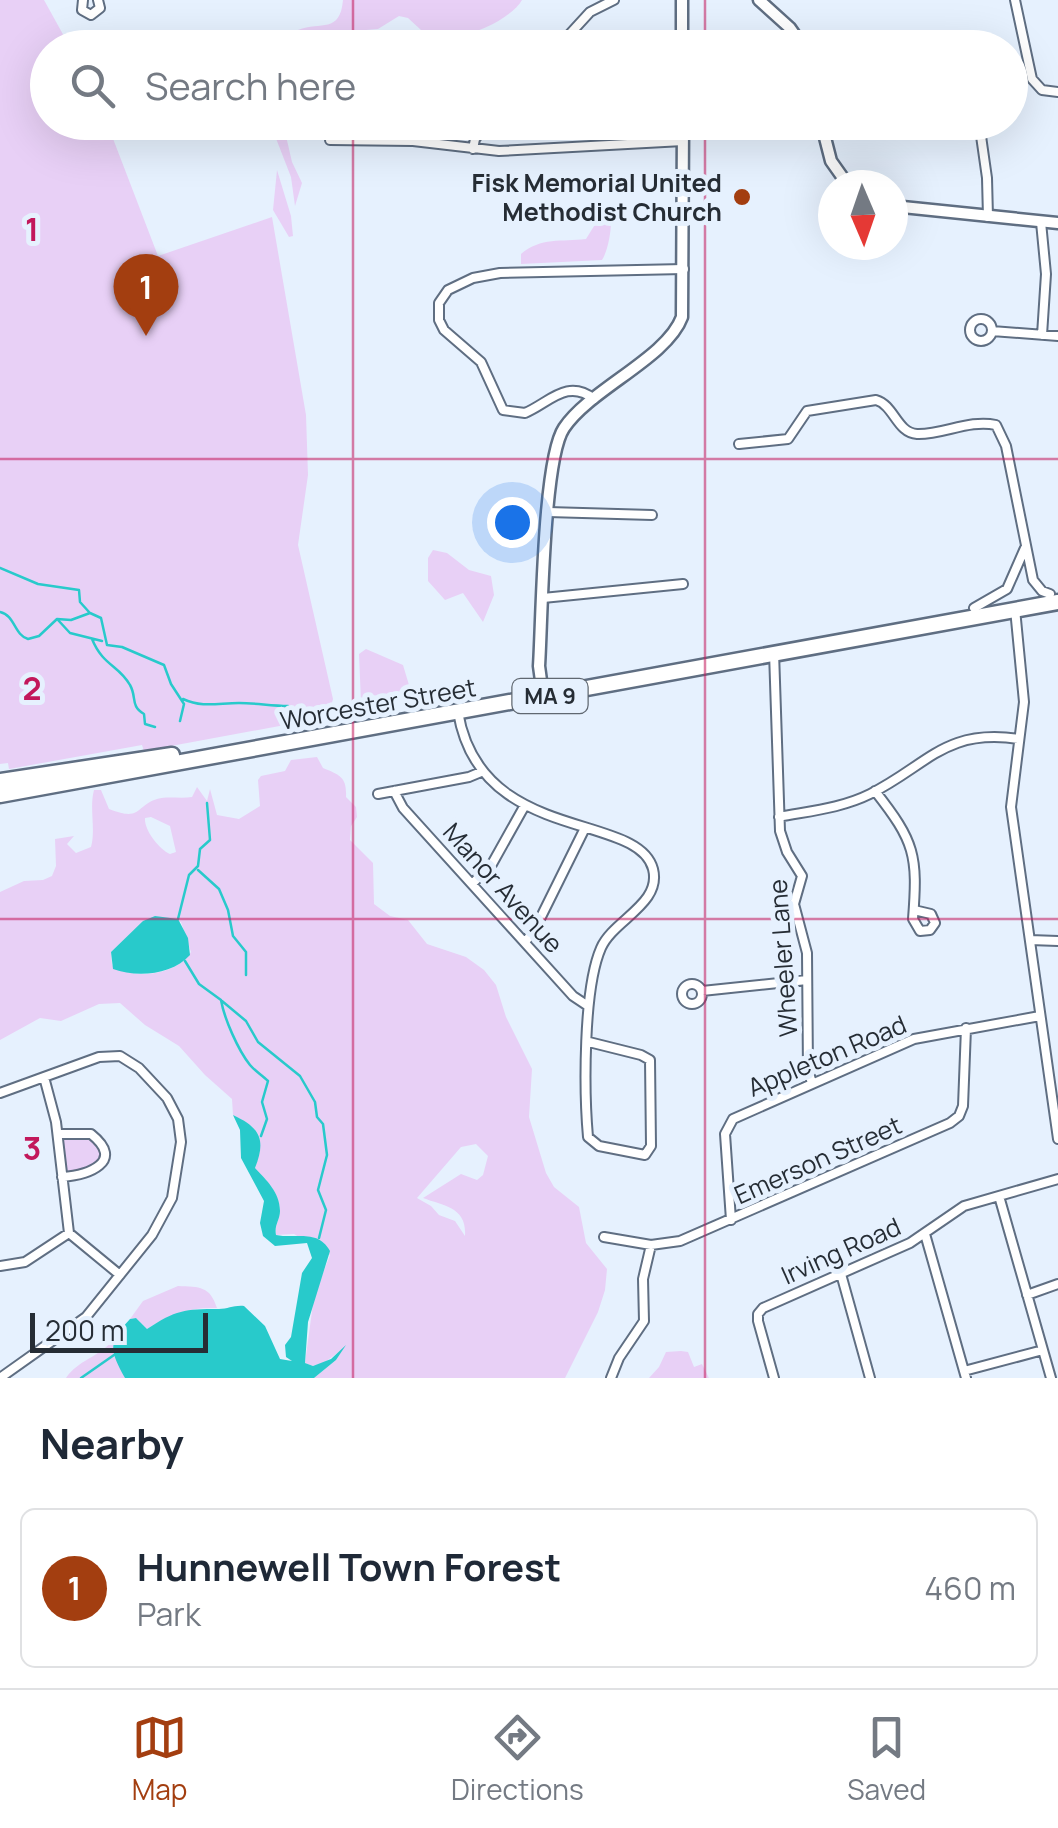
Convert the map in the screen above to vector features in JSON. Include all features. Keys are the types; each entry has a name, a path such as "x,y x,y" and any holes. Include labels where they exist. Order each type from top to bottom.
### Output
{"highway":[{"name":"Worcester Street","path":"0,780 192,752 1055,596"},
{"name":"Worcester Street","path":"0,795 1016,609 1055,596"}],"street":[{"path":"83,0 82,10 90,15 100,8 98,0"},
{"path":"574,30 590,12 614,0"},
{"path":"682,0 682,30"},
{"path":"760,0 791,30"},
{"path":"1016,0 1022,30"},
{"path":"1028,56 1034,84 1042,90 1058,92"},
{"path":"330,140 413,141 499,152 683,141 684,302 678,327 573,417 560,435 554,456 539,666 542,688"},
{"path":"473,149 475,140"},
{"path":"826,140 837,170"},
{"path":"982,140 988,217"},
{"path":"908,208 1058,223"},
{"path":"1042,222 1046,266 1042,334"},
{"path":"594,399 583,392 564,392 551,395 526,413 504,410 481,362 441,325 438,310 444,293 461,282 500,273 684,269"},
{"path":"992,331 1058,336"},
{"path":"739,444 783,441 795,432 807,411 876,400 887,405 911,433 996,425 1006,446 1035,584 1055,596"},
{"path":"548,512 652,515"},
{"path":"974,608 1007,589 1025,544"},
{"path":"544,598 683,584"},
{"path":"1016,609 1024,695 1011,807 1058,1139"},
{"name":"Wheeler Lane","path":"774,652 780,817 784,846 802,876 795,910 806,948 808,1070 812,1083"},
{"path":"458,712 466,746 481,772 497,788 524,805 638,848 647,857 654,877 646,901 613,929 604,942 588,1006 588,1042 588,1138 599,1146 645,1155 652,1146 650,1060 588,1042"},
{"path":"780,817 849,802 875,791 954,743 1019,740"},
{"path":"378,794 481,772"},
{"name":"Manor Avenue","path":"394,791 403,808 573,996 588,1006"},
{"path":"875,791 912,845 916,867 914,910"},
{"path":"472,884 492,864 524,805"},
{"path":"525,942 584,828"},
{"path":"1030,940 1058,941"},
{"path":"702,991 807,980"},
{"name":"Appleton Road","path":"731,1220 725,1140 729,1124 738,1116 914,1038 1040,1016"},
{"name":"Emerson Street","path":"604,1237 651,1245 680,1241 955,1120 963,1106 966,1028"},
{"path":"0,1093 99,1057 120,1056 139,1068 163,1093 175,1112 180,1142 172,1198 158,1228 80,1323 1,1376"},
{"path":"44,1077 58,1134 69,1233 120,1275"},
{"path":"58,1134 91,1134 103,1154 95,1170 62,1178"},
{"name":"Irving Road","path":"774,1378 758,1322 760,1310 925,1234 957,1210 1058,1180"},
{"path":"999,1196 1051,1378"},
{"path":"0,1266 25,1262 69,1233"},
{"path":"925,1234 965,1374 1042,1350"},
{"path":"610,1378 644,1321 643,1278 651,1245"},
{"path":"840,1274 870,1378"},
{"path":"1027,1295 1058,1284"},
{"path":"1046,1363 1058,1360"}],"shaded area":[{"path":"0,0 44,0 61,30 30,30 30,140 114,140 158,256 272,217 306,415 308,475 298,545 333,699 328,717 144,751 142,745 9,769 8,763 0,764"},
{"path":"343,0 522,0 504,18 479,30 421,30 408,18 399,16 378,29 298,30 334,22"},
{"path":"277,140 287,140 302,183 295,206 291,177"},
{"path":"277,170 291,216 293,236 289,237 273,210"},
{"path":"604,210 610,211 611,222 602,260 521,264 521,254 536,245 586,239"},
{"path":"433,550 447,553 469,570 491,576 494,595 483,622 463,593 445,600 428,581 428,558"},
{"path":"366,649 403,665 409,685 405,693 381,701 361,702 359,654"},
{"path":"317,757 323,768 344,781 346,797 356,807 350,840 373,863 374,904 390,916 408,920 427,944 466,957 496,985 506,1017 532,1069 529,1117 546,1173 554,1187 579,1207 586,1243 607,1269 598,1312 565,1378 314,1378 343,1349 325,1362 313,1366 305,1363 314,1296 330,1255 294,1234 276,1235 278,1198 255,1168 259,1136 233,1115 232,1099 179,1046 145,1025 120,1003 99,1004 61,1021 40,1018 0,1040 0,892 24,881 52,876 56,866 55,839 74,836 67,844 76,853 91,847 94,790 101,790 109,809 127,814 157,799 192,797 197,787 207,801 210,789 217,815 239,819 260,806 261,776 285,771 291,760","holes":["145,818 170,826 176,852 170,854 153,839 145,823","171,920 181,922 191,952 176,966 154,973 121,970 112,965 111,952 134,930","476,1144 488,1156 483,1175 477,1180 461,1174 423,1198 458,1213 465,1236 455,1221 439,1215 417,1198 461,1147"]},
{"path":"58,1134 91,1134 103,1149 101,1163 62,1177"},
{"path":"178,1286 203,1289 217,1308 180,1312 147,1329 136,1318 130,1319 143,1301"},
{"path":"112,1341 125,1378 66,1378 76,1367"},
{"path":"666,1352 688,1352 694,1367 702,1364 709,1378 649,1378"}],"water":[{"path":"155,916 178,919 188,938 190,955 174,967 154,973 113,969 111,952 143,921"},
{"path":"233,1115 259,1136 255,1168 278,1198 276,1235 313,1237 330,1251 308,1322 305,1363 313,1366 331,1359 346,1345 336,1360 314,1378 125,1378 113,1347 130,1319 136,1318 147,1329 188,1310 244,1306 265,1326 280,1359 292,1361 286,1357 285,1345 291,1337 302,1273 312,1258 307,1243 275,1246 263,1236 260,1223 264,1201 241,1158 240,1130"}],"waterway":[{"path":"0,568 38,584 79,590 80,602 89,612"},
{"path":"0,612 28,639 39,636 57,619 71,620 90,613 101,618 107,645 122,647 164,665 184,704 180,721"},
{"path":"58,620 70,633 102,641"},
{"path":"92,639 101,655 130,685 145,724 155,727"},
{"path":"183,699 204,704 288,706"},
{"path":"178,919 189,875 198,866 200,849 210,840 207,803"},
{"path":"198,870 219,889 233,936 246,952 246,975"},
{"path":"185,961 199,984 221,1000 241,1051 268,1081 262,1102 267,1119 261,1136"},
{"path":"222,1001 246,1021 258,1042 300,1076 315,1102 327,1155 318,1190 326,1210 319,1238"},
{"path":"81,1378 114,1355"}],"place":[{"name":"Fisk Memorial United Methodist Church","path":"742,197"},
{"name":"Hunnewell Town Forest","path":"146,336"}]}
